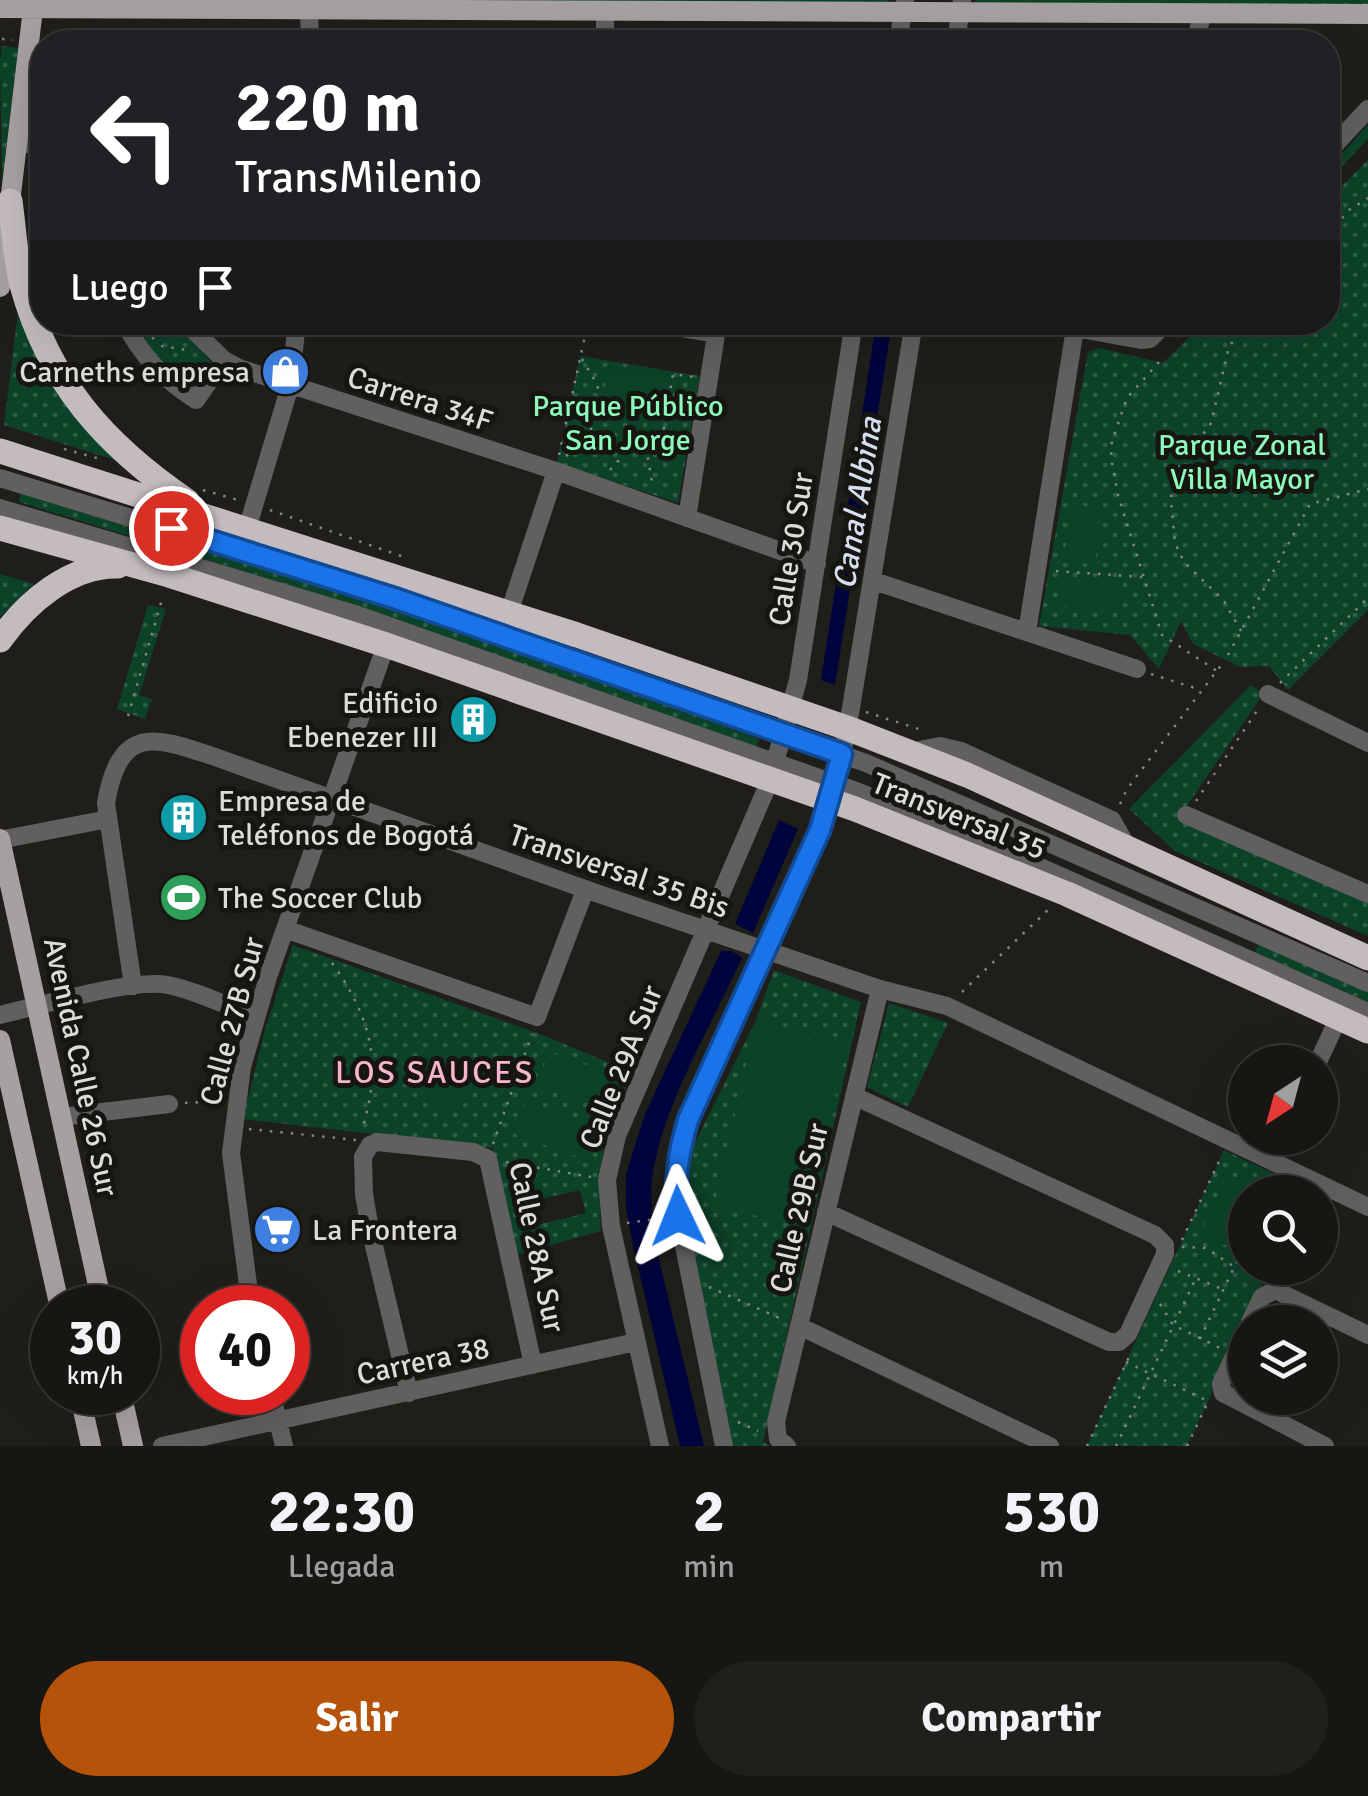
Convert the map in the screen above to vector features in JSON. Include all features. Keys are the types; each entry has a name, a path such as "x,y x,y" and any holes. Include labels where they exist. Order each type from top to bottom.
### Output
{"highway":[{"path":"10,201 22,286 30,307"},
{"path":"41,335 69,390 95,426 128,458 212,518"},
{"name":"Transversal 35","path":"0,451 509,613 790,708 844,741 909,752 1368,958"},
{"name":"Transversal 35","path":"0,528 169,575 831,792 1368,1030"},
{"path":"0,640 32,604 66,580 90,569 142,568"}],"main road":[{"path":"0,8 33,4 309,10 412,5 605,11 904,6 1368,14"},
{"path":"30,30 33,4"},
{"path":"0,286 30,30"},
{"name":"Avenida Calle 26 Sur","path":"0,839 98,1285"},
{"path":"0,1040 55,1285"},
{"path":"84,1415 91,1446"},
{"path":"127,1415 133,1446"}],"street":[{"path":"309,10 310,30"},
{"path":"605,11 605,30"},
{"path":"1199,30 1203,12"},
{"path":"1340,139 1368,109"},
{"path":"17,144 30,144"},
{"path":"133,335 166,380 196,400 224,360 198,335"},
{"path":"246,529 290,386 296,335"},
{"path":"686,518 716,335"},
{"name":"Calle 30 Sur","path":"772,772 803,654 852,335"},
{"path":"724,1446 674,1187 677,1156 757,948 820,830 831,792 844,741 865,578 912,335"},
{"path":"1027,632 1074,335"},
{"name":"Carrera 34F","path":"224,360 290,386 556,467 597,486 816,564"},
{"path":"509,613 556,467"},
{"path":"0,478 397,599 783,734 844,741 987,813 1368,982"},
{"path":"0,508 355,614 772,772"},
{"path":"865,578 1137,669"},
{"name":"Calle 27B Sur","path":"248,1285 232,1171 236,1100 255,1017 386,645"},
{"path":"1268,694 1368,743"},
{"name":"Transversal 35 Bis","path":"108,819 110,782 123,758 139,743 166,740 585,890 880,989 947,1006 1368,1206"},
{"name":"Calle 29A Sur","path":"660,1446 611,1226 608,1180 617,1136 715,933 772,772"},
{"path":"831,792 1006,852 1368,1012"},
{"path":"1186,814 1368,894"},
{"path":"0,839 108,819 133,986"},
{"path":"285,928 536,1022 585,890"},
{"path":"0,1015 133,986 168,985 255,1017"},
{"name":"Calle 29B Sur","path":"782,1443 776,1422 880,989"},
{"path":"1326,1045 1339,1018"},
{"path":"826,1212 1109,1342 1119,1342 1128,1334 1162,1264 1165,1245 1155,1235 854,1096"},
{"path":"61,1116 169,1104"},
{"path":"409,1393 370,1229 362,1145 377,1142 473,1152 488,1159"},
{"path":"1268,1159 1270,1155"},
{"name":"Calle 28A Sur","path":"488,1159 533,1365"},
{"path":"1260,1305 1268,1292 1275,1290 1305,1305"},
{"path":"1338,1321 1368,1336"},
{"path":"799,1326 1050,1446"},
{"name":"Carrera 38","path":"162,1446 636,1342"},
{"path":"1228,1369 1221,1384 1223,1393 1326,1446"},
{"path":"277,1415 284,1446"}],"path":[{"path":"1340,220 1368,198"},
{"path":"157,335 146,344 193,351"},
{"path":"556,467 585,335"},
{"path":"1236,335 1210,423 1173,476 1171,500 1175,543 1184,562 1224,600 1241,631"},
{"path":"556,467 590,438 598,386 580,356"},
{"path":"1159,362 1127,398 1112,441 1111,458 1118,494 1162,635 1218,670"},
{"path":"662,440 674,374 698,378"},
{"path":"569,408 594,414"},
{"path":"590,438 628,448 662,440 698,445"},
{"path":"644,444 654,495"},
{"path":"597,486 628,448"},
{"path":"1228,655 1310,504 1368,490"},
{"path":"836,570 865,578"},
{"path":"1046,570 1144,577"},
{"path":"128,716 169,575"},
{"path":"1118,808 1128,789 1222,664"},
{"path":"1137,669 1202,691"},
{"path":"947,1006 1067,894"},
{"path":"240,1128 362,1145 373,1075 372,1042 361,1012 327,957"},
{"name":"Calle 28A Sur","path":"488,1159 536,1022"},
{"path":"169,1104 236,1100"},
{"path":"488,1159 608,1180"},
{"path":"625,1224 661,1218"},
{"path":"1165,1245 1206,1248 1228,1263"},
{"path":"1162,1264 1223,1290"},
{"path":"1116,1446 1196,1278"},
{"path":"690,1279 799,1326"},
{"path":"1200,1339 1228,1280"},
{"path":"1148,1292 1156,1297 1173,1325 1228,1351"},
{"path":"1119,1342 1126,1362 1150,1374 1208,1402 1223,1393"},
{"path":"716,1413 782,1443"}],"green space":[{"path":"441,0 888,0 888,4"},
{"path":"975,0 1368,0 1368,8 976,4"},
{"path":"2,46 18,48 2,185 0,60"},
{"path":"1368,125 1368,139 1340,168 1340,156"},
{"name":"Parque Zonal Villa Mayor","path":"1368,160 1368,610 1288,690 1269,666 1240,667 1193,644 1181,621 1159,669 1130,635 1039,626 1088,352 1099,348 1163,363 1192,335 1340,335 1340,188"},
{"path":"18,313 40,357 121,462 4,425"},
{"path":"141,335 187,335 213,364 194,389 152,351"},
{"name":"Parque Público San Jorge","path":"580,356 700,376 678,503 557,463"},
{"path":"608,366 670,375 664,416 603,407"},
{"path":"21,490 427,617 759,739 756,750 366,609 19,502"},
{"path":"1074,504 1105,510 1094,565 1063,559"},
{"path":"0,574 34,584 0,617"},
{"path":"1062,576 1122,581 1119,611 1060,606"},
{"path":"148,605 166,609 139,695 152,699 145,719 117,709"},
{"path":"1251,685 1263,694 1178,819 1368,903 1368,936 1175,851 1129,809"},
{"path":"1260,942 1368,991 1368,1002 1255,952"},
{"name":"LOS SAUCES","path":"293,945 545,1036 634,1073 615,1112 604,1149 601,1231 514,1255 493,1148 243,1119 264,1033","holes":["580,1190 586,1213 533,1226 528,1202"]},
{"path":"774,970 861,1002 763,1442 770,1446 733,1446 688,1221 685,1183 689,1155 756,1020"},
{"path":"889,1003 948,1023 908,1107 867,1087"},
{"path":"756,1020 848,1041 805,1227 714,1206"},
{"path":"442,1049 462,1058 471,1078 462,1098 442,1107 422,1098 413,1078 422,1058"},
{"path":"549,1052 613,1074 601,1108 537,1086"},
{"path":"525,1101 589,1123 578,1157 514,1134"},
{"path":"1224,1150 1277,1175 1228,1175 1228,1285 1262,1285 1253,1305 1228,1305 1228,1358 1187,1446 1087,1446"},
{"path":"1228,1175 1228,1246 1200,1233"}],"water":[{"name":"Canal Albina","path":"874,335 890,335 835,685 821,680"},
{"path":"779,820 798,829 753,933 735,924"},
{"path":"721,951 732,951 742,958 676,1097 652,1181 655,1243 704,1446 680,1446 634,1250 626,1209 626,1174 645,1114"}],"place":[{"name":"Carneths empresa","path":"285,372"},
{"name":"Edificio Ebenezer III","path":"473,720"},
{"name":"Empresa de Teléfonos de Bogotá","path":"183,818"},
{"name":"The Soccer Club","path":"183,898"},
{"name":"La Frontera","path":"277,1230"}],"district":[{"name":"LOS SAUCES","path":"435,1072"}],"route":[{"path":"171,528 397,599 842,754 820,830 688,1120 677,1156 674,1187 678,1216"}]}
